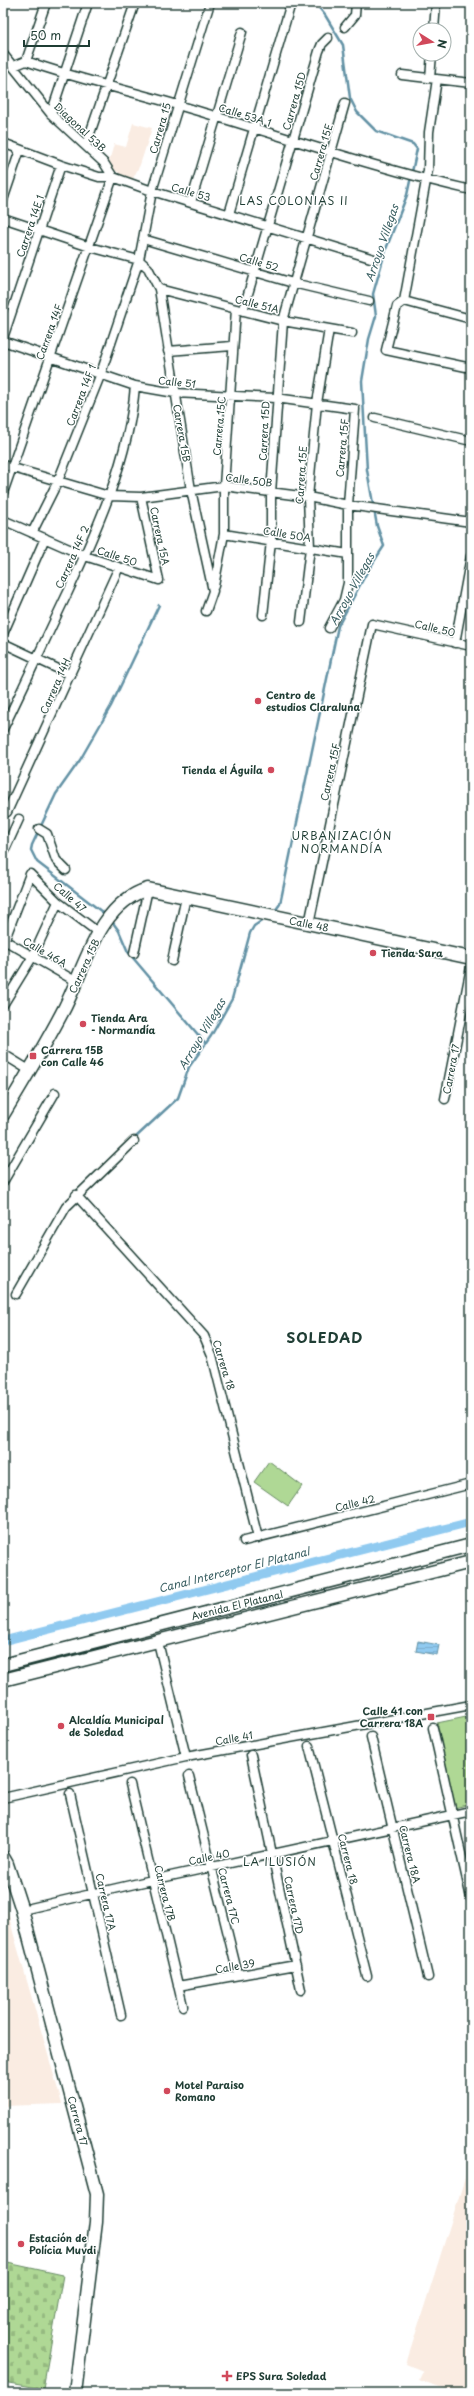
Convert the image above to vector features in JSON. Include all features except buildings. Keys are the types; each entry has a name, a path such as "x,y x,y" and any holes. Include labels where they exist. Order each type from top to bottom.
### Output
{"main road":[{"name":"Calle 48","path":"148,889 186,897 266,918 282,918 471,958"},
{"name":"Carrera 15B","path":"3,1115 77,982 99,933 109,919 132,895 148,889"},
{"name":"Avenida El Platanal","path":"3,1665 471,1545"},
{"name":"Avenida El Platanal","path":"3,1680 471,1562"},
{"name":"Carrera 17","path":"3,1857 7,1864 22,1910 97,2194 96,2222 75,2393"}],"street":[{"path":"14,66 26,62 46,3"},
{"path":"51,114 88,3"},
{"path":"86,145 136,3"},
{"name":"Carrera 15","path":"139,260 152,191 210,3"},
{"path":"229,214 291,3"},
{"path":"345,27 355,15 356,3"},
{"path":"435,22 436,3"},
{"path":"191,202 242,32"},
{"name":"Carrera 15D","path":"240,310 268,226 322,44 328,38"},
{"name":"Diagonal 53B","path":"3,54 51,114 104,163 113,177"},
{"name":"Calle 53A 1","path":"26,62 106,87 120,88 178,104 331,153 406,175 471,190"},
{"path":"433,62 434,79 429,132 430,159 404,301 397,306 386,350 471,368"},
{"path":"402,75 471,83"},
{"name":"Carrera 15E","path":"283,321 345,103"},
{"name":"Calle 53","path":"3,143 61,165 99,177 113,177 152,191 374,258"},
{"path":"3,200 20,150"},
{"name":"Carrera 14E 1","path":"3,340 61,165"},
{"name":"Carrera 14F","path":"3,493 90,247 113,177"},
{"path":"3,218 90,247 139,260"},
{"name":"Calle 52","path":"143,239 293,282 369,301"},
{"name":"Carrera 15B","path":"139,260 148,268 159,289 191,490 213,591"},
{"name":"Carrera 14F 1","path":"32,532 58,481 100,376 139,260"},
{"name":"Calle 51A","path":"159,289 283,321 352,333"},
{"path":"404,301 471,319"},
{"name":"Carrera 15C","path":"213,591 224,534 224,486 232,396 232,346 240,310"},
{"name":"Carrera 15D","path":"262,615 271,541 271,493 276,398 283,321"},
{"name":"Carrera 15E","path":"301,622 310,548 308,497 316,403 329,330"},
{"name":"Calle 51","path":"3,340 100,376 135,386 175,393 276,398 355,409"},
{"path":"168,351 232,346"},
{"name":"Carrera 14F 2","path":"3,729 85,556 109,496 129,435 135,386"},
{"name":"Carrera 15F","path":"329,628 344,600 348,583 348,505 355,409"},
{"path":"375,418 471,441"},
{"name":"Calle 50B","path":"3,465 109,496 141,497 224,486 308,497 348,505 471,522"},
{"name":"Carrera 15A","path":"141,497 159,580"},
{"name":"Calle 50","path":"3,520 85,556 159,580"},
{"name":"Calle 50A","path":"224,534 348,554"},
{"path":"3,634 45,538"},
{"path":"455,643 471,556"},
{"name":"Carrera 14H","path":"7,812 72,674 120,567"},
{"path":"206,611 213,591"},
{"name":"Carrera 15F","path":"309,924 372,624"},
{"name":"Calle 50","path":"372,624 471,646"},
{"path":"3,643 72,674"},
{"path":"3,854 19,818"},
{"path":"39,829 47,834 56,860 66,870"},
{"name":"Calle 47","path":"4,942 30,874 58,902 99,933"},
{"path":"134,953 148,889"},
{"path":"172,961 186,897"},
{"path":"3,1006 33,956 58,902"},
{"name":"Calle 46A","path":"4,942 33,956 77,982"},
{"name":"Carrera 17","path":"445,1099 471,967"},
{"path":"3,1054 29,1070"},
{"path":"3,1182 55,1093"},
{"path":"16,1294 66,1207 76,1195 134,1141"},
{"name":"Carrera 18","path":"76,1195 204,1336 212,1355 258,1538"},
{"name":"Calle 42","path":"244,1541 471,1484"},
{"path":"158,1642 186,1757"},
{"name":"Calle 41","path":"3,1798 186,1757 471,1705"},
{"path":"433,1728 471,1898"},
{"name":"Carrera 18A","path":"371,1737 428,1977"},
{"name":"Carrera 18","path":"309,1746 367,1976"},
{"name":"Carrera 17D","path":"251,1755 301,1990"},
{"name":"Carrera 17C","path":"189,1776 238,1975"},
{"name":"Carrera 17B","path":"130,1784 183,2006"},
{"name":"Carrera 17A","path":"70,1794 121,2015"},
{"name":"Calle 40","path":"22,1910 152,1880 471,1811"},
{"name":"Calle 39","path":"178,1986 296,1965"}],"shaded area":[{"path":"133,123 152,128 140,165 131,182 108,165 114,144 126,147"},
{"path":"3,1891 13,1932 62,2104 3,2106"},
{"path":"471,2159 471,2393 458,2393 419,2380 423,2371 406,2364"}],"green space":[{"path":"269,1461 302,1486 288,1506 254,1482"},
{"path":"471,1716 471,1804 454,1808 437,1723"},
{"path":"3,2262 63,2275 43,2389 3,2382"}],"water":[{"path":"418,1641 439,1645 437,1655 416,1651"}],"waterway":[{"name":"Arroyo Villegas","path":"275,911 280,904 338,626 367,572 384,546 377,526 367,470 362,381 369,339 376,316 373,294 386,249 407,195 417,149 413,144 376,131 357,112 350,98 343,45 325,15 315,3"},
{"path":"106,915 37,862 31,850 56,794 80,760 111,706 159,605"},
{"name":"Arroyo Villegas","path":"136,1137 178,1098 189,1067 211,1036 232,999 250,933 254,926 266,918"},
{"path":"111,920 119,931 128,952 206,1044"},
{"name":"Canal Interceptor El Platanal","path":"3,1641 471,1522"}],"place":[{"name":"Centro de estudios Claraluna","path":"258,701"},
{"name":"Tienda el Águila","path":"271,770"},
{"name":"Tienda Sara","path":"373,953"},
{"name":"Tienda Ara - Normandía","path":"83,1024"},
{"name":"Carrera 15B con Calle 46","path":"33,1056"},
{"name":"Calle 41 con Carrera 18A","path":"431,1717"},
{"name":"Alcaldía Municipal de Soledad","path":"61,1726"},
{"name":"Motel Paraiso Romano","path":"167,2091"},
{"name":"Estación de Polícia Muvdi","path":"21,2244"},
{"name":"EPS Sura Soledad","path":"227,2376"}],"district":[{"name":"LAS COLONIAS II","path":"294,201"},
{"name":"URBANIZACIÓN NORMANDÍA","path":"342,842"},
{"name":"SOLEDAD","path":"325,1338"},
{"name":"LA ILUSIÓN","path":"280,1862"}]}
